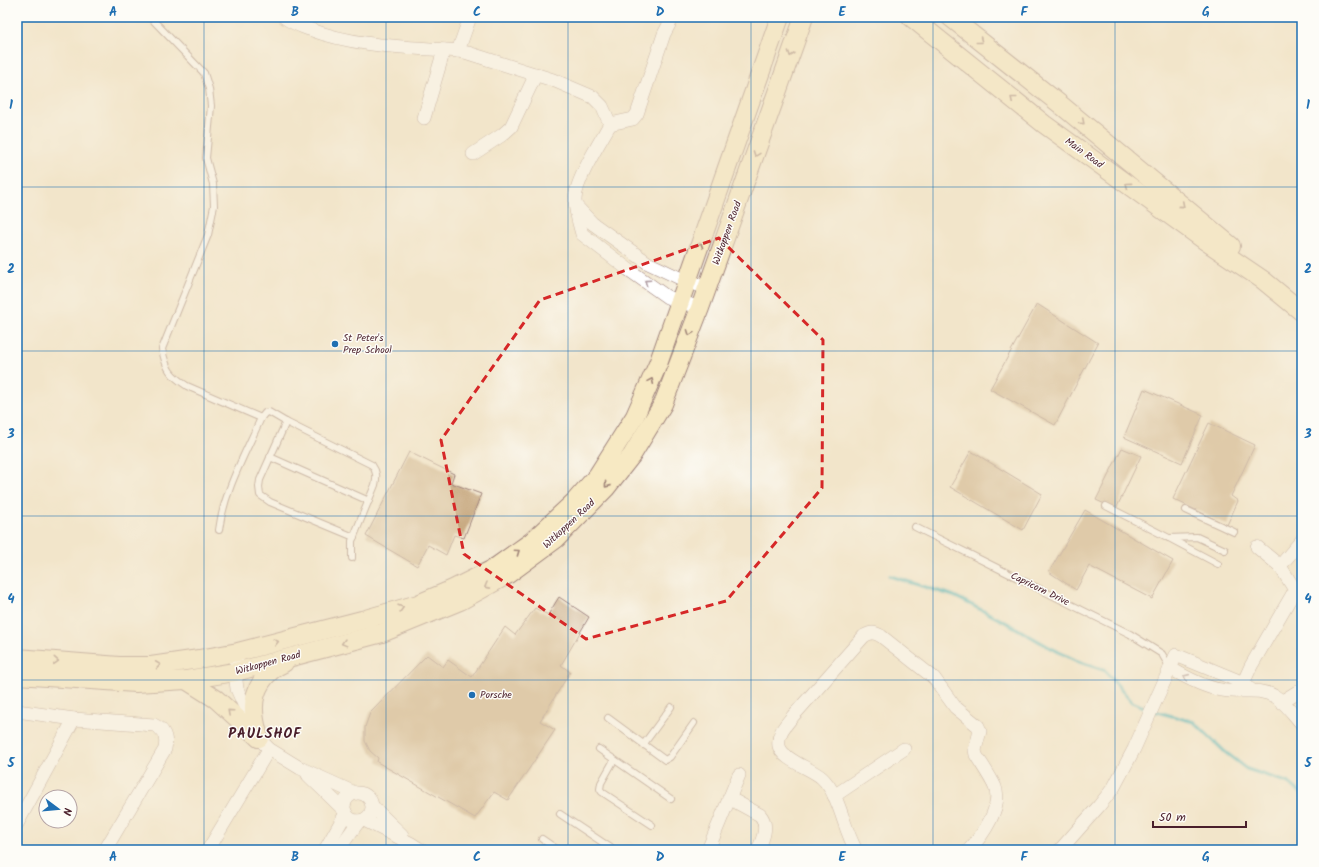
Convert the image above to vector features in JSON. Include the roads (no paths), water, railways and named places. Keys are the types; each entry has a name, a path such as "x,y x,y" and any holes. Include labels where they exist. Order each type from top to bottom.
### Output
{"main road":[{"name":"Witkoppen Road","path":"17,675 136,682 186,680 235,672 382,633 460,601 506,575 556,539 606,488 624,450 635,416 658,364 688,282 780,17"},
{"name":"Witkoppen Road","path":"17,658 119,666 152,666 238,652 418,604 453,589 493,569 531,542 575,501 597,476 649,428 666,397 700,308 804,17"},
{"name":"Main Road","path":"911,17 1044,124 1204,240 1262,280 1302,312"},
{"name":"Main Road","path":"950,17 1061,105 1236,251 1262,280"},
{"path":"264,744 254,711 259,686 266,675 274,667 305,654"},
{"path":"186,680 216,699 264,744"}],"street":[{"path":"284,17 290,22 319,33 348,41 458,51 536,74 593,97 602,106 610,124"},
{"path":"458,51 470,17"},
{"path":"673,17 664,34 637,114 633,119 610,124 586,165 576,190 575,198 582,234 668,297 700,308"},
{"path":"424,118 444,50"},
{"path":"473,154 502,135 511,127 536,74"},
{"path":"576,206 592,223 648,263 688,282 707,288"},
{"path":"606,253 617,241"},
{"path":"1280,566 1302,540"},
{"path":"1245,688 1265,639 1298,593 1280,566 1257,548"},
{"path":"856,850 850,839 834,796 826,781 783,754 779,747 780,734 782,728 864,636 875,632 934,678 955,707 978,726 980,731 975,750 976,755 995,788 997,800 986,829 979,840 969,850"},
{"path":"238,652 235,672 237,689 264,744 300,768 355,793 362,793 368,796 371,799 373,807 415,847"},
{"path":"1060,850 1114,787 1143,730 1176,655 1245,688 1271,695 1281,702 1302,724"},
{"path":"1170,668 1212,688 1229,691 1245,688"},
{"path":"1281,702 1302,689"},
{"path":"17,711 74,719 154,725 163,731 166,738 165,749 105,850"},
{"path":"17,824 74,719"},
{"path":"208,850 264,744"},
{"path":"834,796 904,749"},
{"path":"300,768 351,819 362,821 415,847"},
{"path":"710,845 739,775"},
{"path":"325,850 345,812 344,806 346,799 355,793"},
{"path":"729,798 760,815 763,819 765,827 761,849"},
{"path":"338,850 362,821 370,815 373,807"}],"lane":[{"path":"150,17 204,73 209,89 211,106 206,158 213,184 214,206 208,235 162,349 166,365 176,379 187,386 262,418"},
{"path":"219,530 220,517 228,493 262,418 265,413 269,412 372,465 376,470 377,478 352,541 352,558"},
{"path":"286,422 270,457 259,487 260,495 354,537"},
{"path":"270,457 369,501"},
{"path":"1106,506 1218,564"},
{"path":"1186,510 1234,532"},
{"name":"Capricorn Drive","path":"915,527 1130,634 1162,654 1176,655"},
{"path":"1169,538 1197,537 1225,550"},
{"name":"Capricorn Drive","path":"1162,654 1170,668"},
{"path":"644,745 670,707"},
{"path":"608,718 664,760 667,760 670,757 694,723"},
{"path":"599,749 671,799"},
{"path":"614,760 601,783 600,789 602,792 652,825"},
{"path":"560,814 614,850"},
{"path":"542,839 558,850"}],"waterway":[{"path":"890,576 954,596 1077,661 1104,670 1132,702 1149,709"},
{"path":"1154,711 1194,722 1225,752 1247,769 1289,783 1302,794"}],"place":[{"name":"St Peter's Prep School","path":"335,344"},
{"name":"Porsche","path":"472,695"}],"district":[{"name":"PAULSHOF","path":"265,734"}]}
